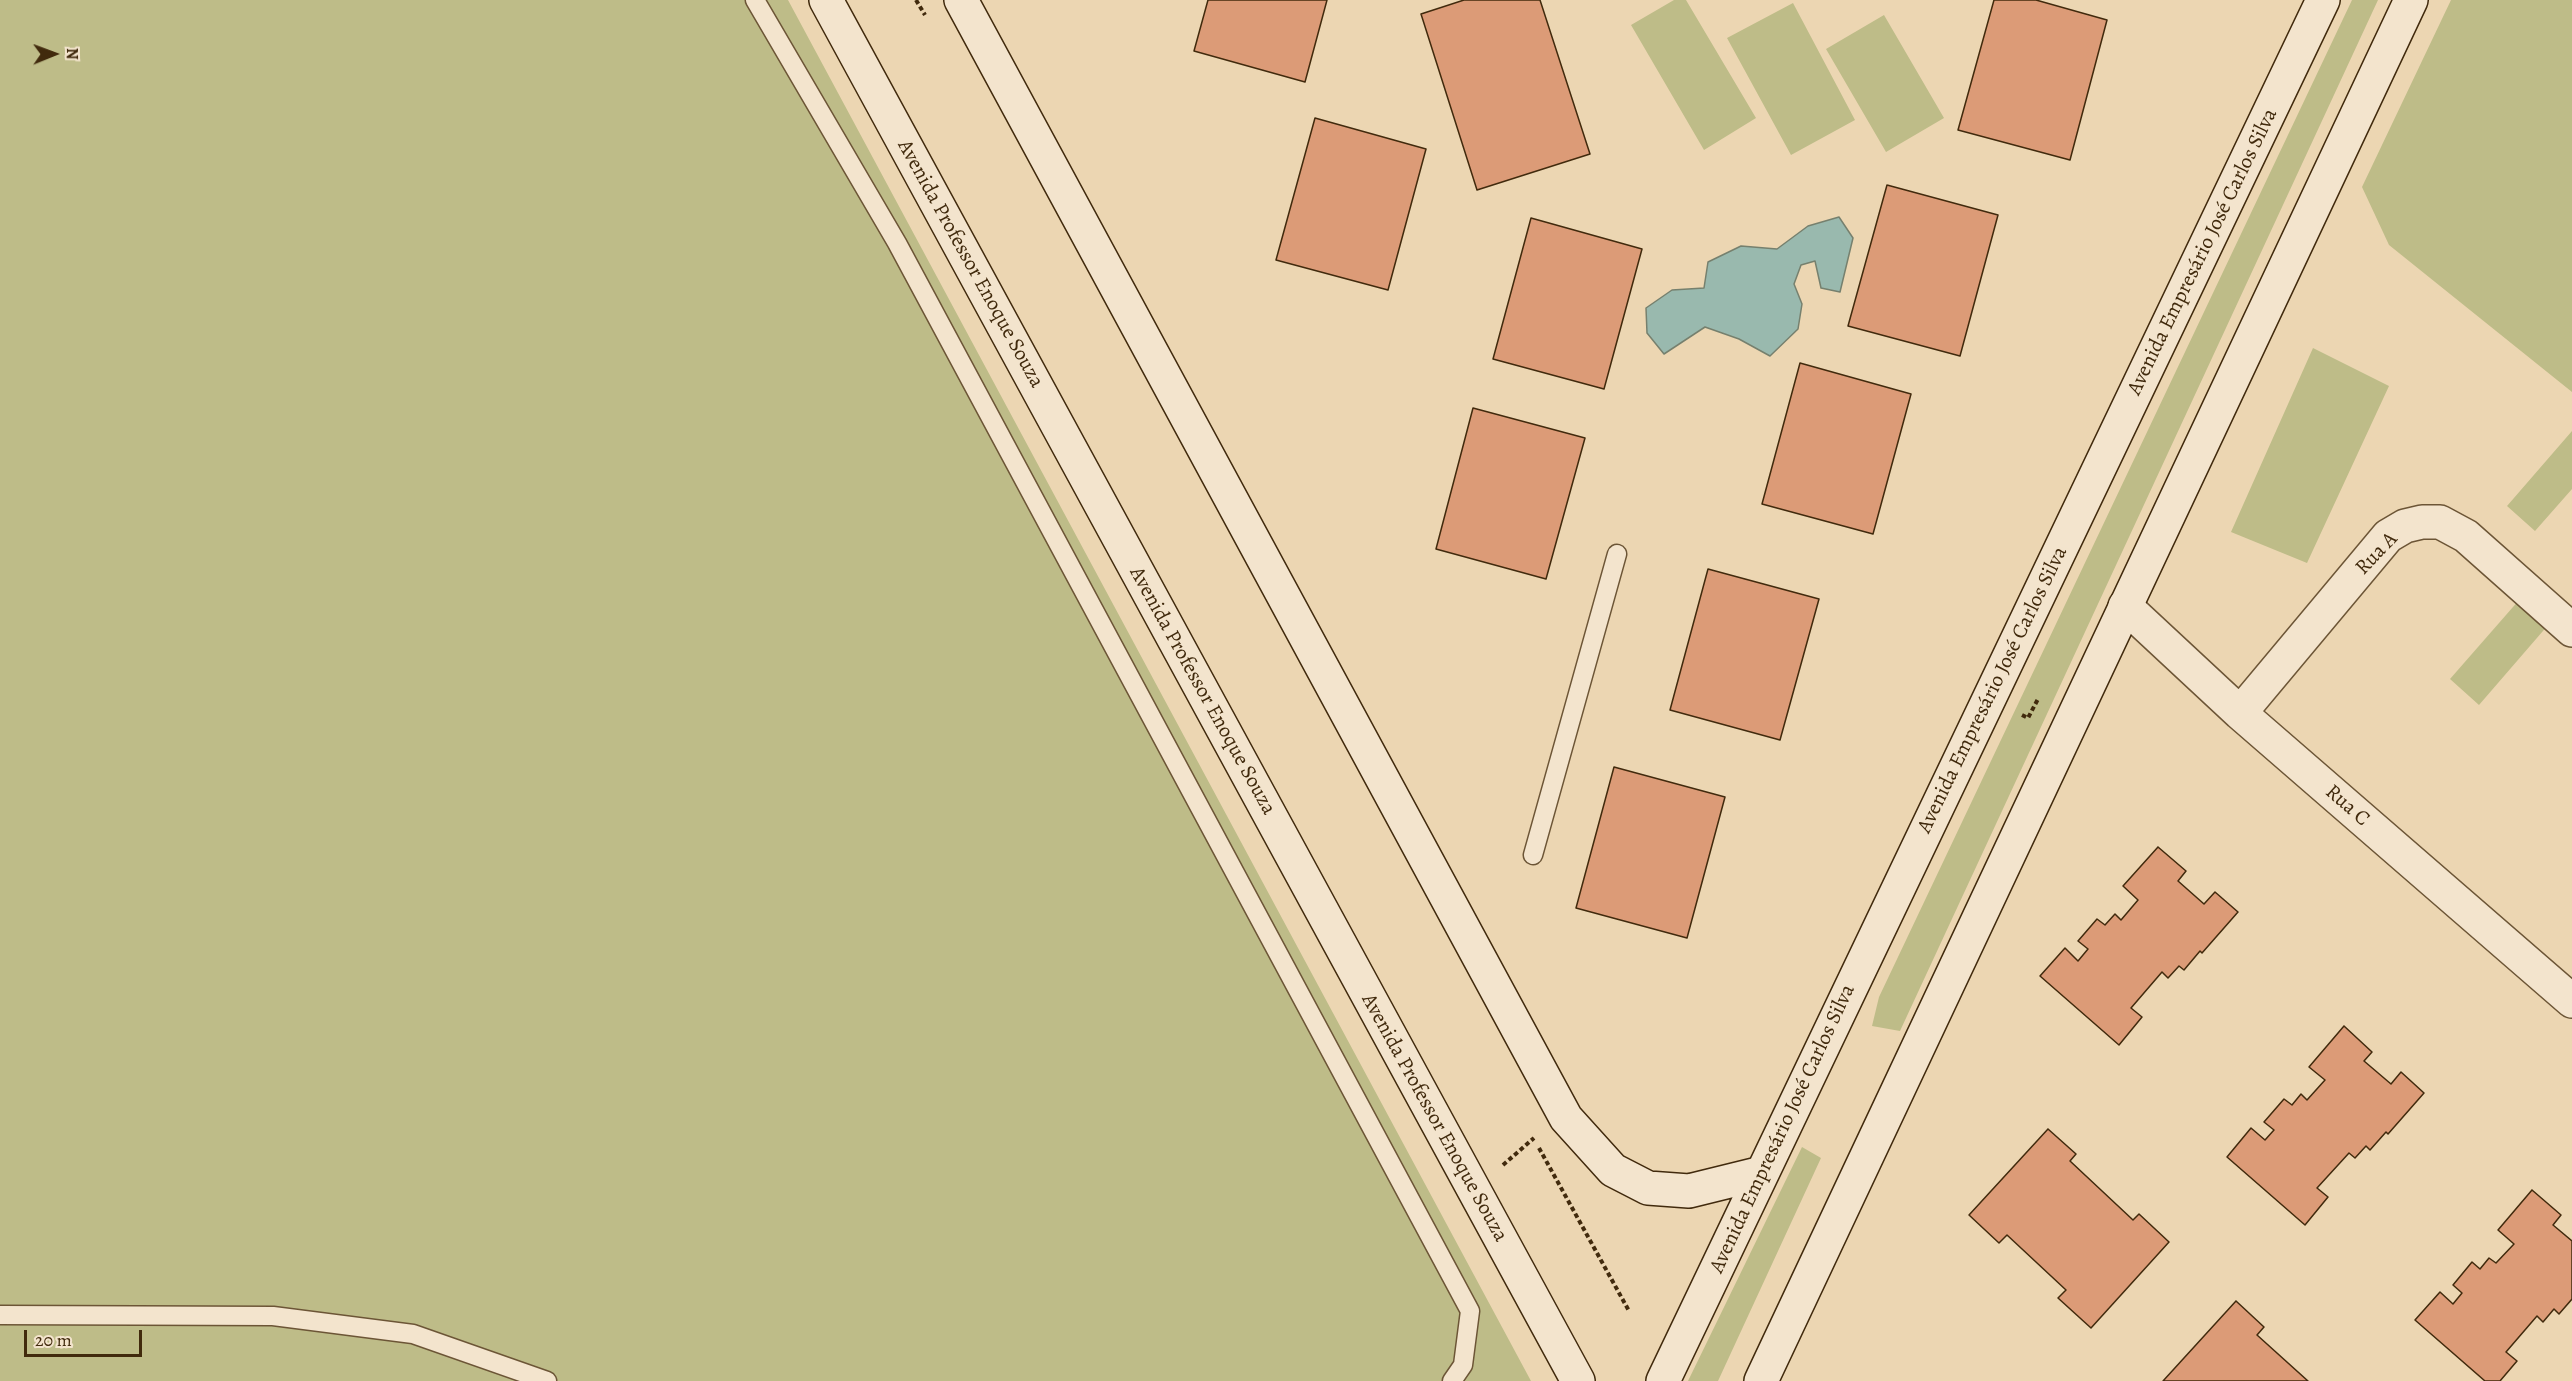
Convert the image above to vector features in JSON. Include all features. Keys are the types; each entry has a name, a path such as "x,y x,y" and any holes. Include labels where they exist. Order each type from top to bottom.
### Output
{"main road":[{"name":"Avenida Professor Enoque Souza","path":"826,0 1578,1381"},
{"path":"961,0 1566,1118 1613,1170 1648,1188 1689,1191 1762,1173"},
{"name":"Avenida Empresário José Carlos Silva","path":"1663,1381 2323,0"},
{"path":"1761,1381 2411,0"},
{"name":"Rua A","path":"2240,713 2388,536 2405,526 2422,522 2440,522 2466,536 2572,630"},
{"name":"Rua C","path":"2125,606 2240,713 2572,1001"},
{"path":"1778,1381 1779,1344"}],"lane":[{"path":"755,0 897,243 1470,1311 1463,1365 1452,1381"},
{"path":"1533,855 1617,555"},
{"path":"0,1315 273,1316 413,1334 547,1381"}],"path":[{"path":"1989,698 2028,718 2038,698"},
{"path":"1500,1167 1534,1138"}],"shaded area":[{"path":"0,0 788,0 1531,1381 0,1381"},
{"path":"1674,0 1686,0 1756,118 1704,150 1631,25"},
{"path":"2352,0 2378,0 1900,1031 1872,1026 1879,997"},
{"path":"2451,0 2572,0 2572,392 2389,245 2362,187"},
{"path":"1793,3 1855,120 1791,155 1727,38"},
{"path":"1884,15 1944,118 1886,152 1826,49"},
{"path":"2313,348 2389,386 2307,563 2231,532"},
{"path":"2572,431 2572,489 2535,531 2507,506"},
{"path":"2520,599 2549,624 2479,705 2450,679"},
{"path":"1802,1147 1821,1158 1718,1381 1688,1381"}],"water":[{"path":"1839,217 1853,238 1840,292 1821,288 1815,261 1801,265 1794,284 1802,304 1798,329 1770,356 1739,339 1705,327 1664,354 1647,333 1646,308 1672,290 1704,288 1708,262 1741,246 1777,249 1808,226"}],"building":[{"path":"1208,0 1327,0 1305,82 1194,51"},
{"path":"1464,0 1540,0 1590,154 1477,190 1421,14"},
{"path":"1994,0 2036,0 2107,20 2070,160 1958,130"},
{"path":"1315,118 1426,149 1388,290 1276,260"},
{"path":"1887,185 1998,215 1960,356 1848,326"},
{"path":"1531,218 1642,249 1604,389 1493,359"},
{"path":"1800,363 1911,394 1873,534 1762,504"},
{"path":"1473,408 1585,438 1546,579 1436,549"},
{"path":"1708,569 1819,599 1780,740 1670,710"},
{"path":"1614,767 1725,797 1687,938 1576,908"},
{"path":"2158,847 2186,871 2178,881 2204,904 2215,892 2238,912 2184,970 2179,966 2168,978 2162,972 2131,1008 2142,1017 2119,1045 2040,976 2065,948 2078,961 2088,949 2078,941 2097,919 2105,925 2115,914 2121,920 2138,900 2123,886"},
{"path":"2344,1026 2372,1052 2364,1061 2391,1084 2401,1072 2424,1093 2388,1134 2386,1132 2370,1150 2366,1146 2355,1158 2349,1153 2317,1188 2328,1197 2305,1225 2227,1157 2251,1128 2265,1140 2274,1130 2264,1122 2284,1099 2292,1105 2301,1094 2307,1100 2325,1080 2309,1067"},
{"path":"2048,1129 2076,1154 2070,1161 2133,1220 2139,1214 2169,1242 2091,1328 2058,1298 2066,1290 2007,1235 1999,1243 1969,1215"},
{"path":"2532,1190 2561,1215 2553,1225 2572,1241 2572,1299 2559,1314 2554,1309 2543,1322 2537,1316 2506,1352 2517,1361 2500,1381 2485,1381 2415,1320 2440,1292 2453,1304 2462,1293 2453,1285 2472,1262 2480,1269 2489,1258 2496,1263 2514,1244 2498,1230"},
{"path":"2236,1301 2264,1327 2257,1335 2308,1381 2163,1381"}]}
